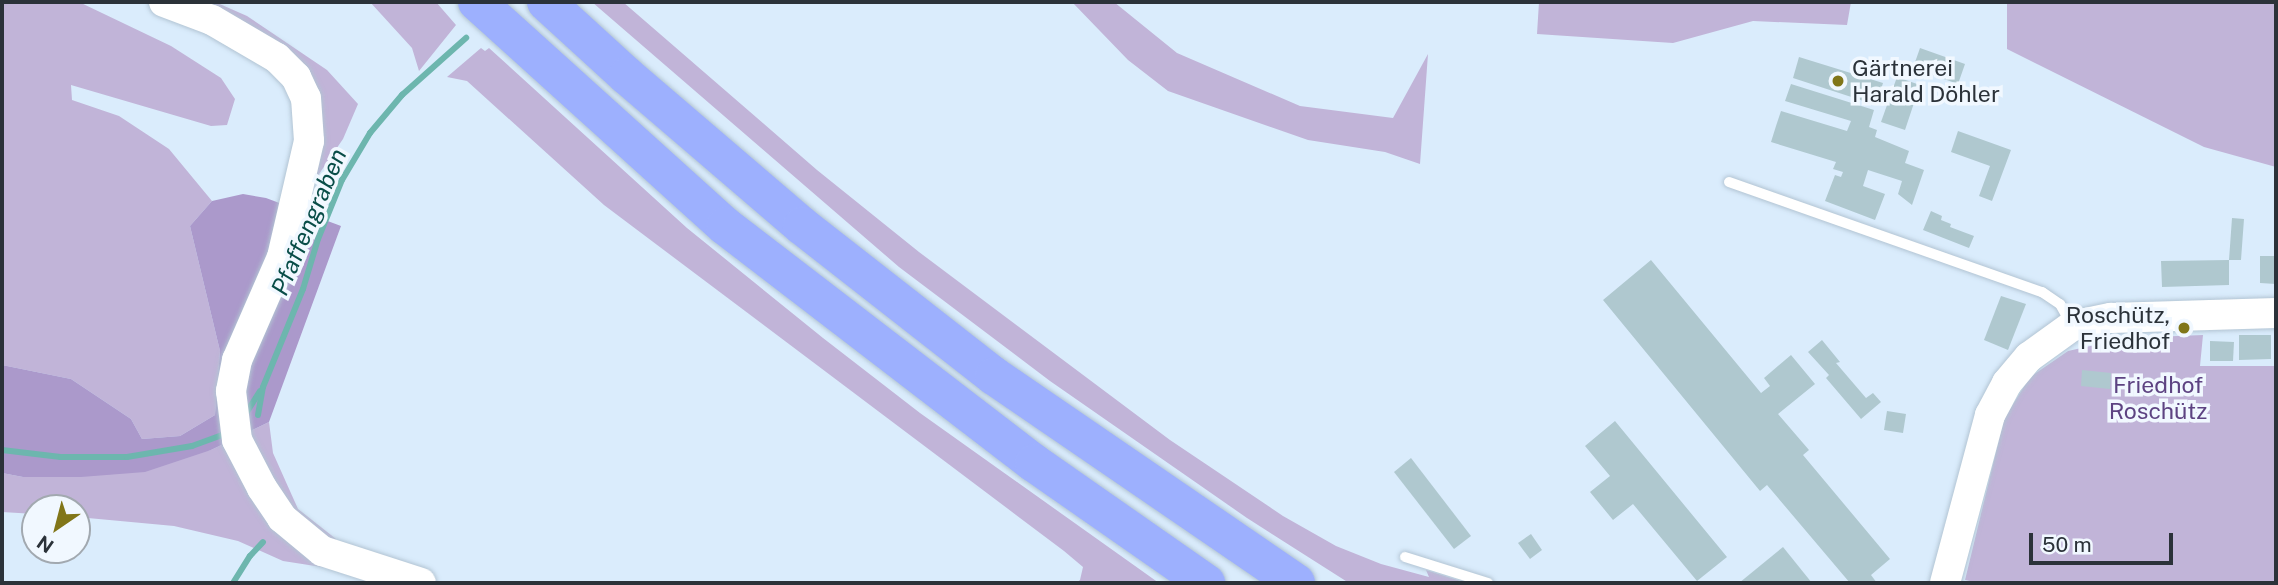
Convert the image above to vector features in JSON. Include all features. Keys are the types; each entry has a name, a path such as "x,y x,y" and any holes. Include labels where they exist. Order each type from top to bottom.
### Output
{"highway":[{"path":"477,2 725,226 874,344 1034,463 1206,583"},
{"path":"546,2 637,85 802,226 994,376 1296,583"}],"street":[{"path":"164,2 212,20 277,58 296,77 306,98 309,141 282,257 237,360 232,391 237,440 262,488 282,518 322,551 421,583"},
{"path":"1945,583 1990,415 2007,383 2029,357 2072,326 2136,317 2276,313"}],"lane":[{"path":"1729,182 2042,292 2060,303 2072,326"},
{"path":"1405,557 1488,583"}],"green space":[{"path":"2,2 79,2 171,46 221,78 235,99 227,125 211,126 71,85 72,100 119,116 169,149 212,201 190,226 220,351 215,415 180,436 142,439 131,419 71,379 2,365"},
{"path":"189,2 215,2 247,16 327,70 358,104 343,139 306,193 318,93"},
{"path":"370,2 436,2 456,25 419,71 412,48"},
{"path":"592,2 623,2 817,170 919,252 1170,440 1283,516 1336,546 1381,564 1429,577 1426,570 1467,583 1349,583 1247,518 1050,381 899,267"},
{"path":"1072,2 1114,2 1177,53 1300,106 1393,118 1428,54 1420,164 1385,152 1308,140 1168,91 1128,60"},
{"path":"1539,2 1851,2 1847,25 1753,21 1673,43 1537,34"},
{"path":"2007,2 2276,2 2276,167 2204,147 2007,49"},
{"path":"481,48 485,51 489,48 687,228 823,338 920,413 1159,583 1076,583 1080,580 1083,567 1064,551 604,205 467,81 447,77"},
{"name":"Friedhof Roschütz","path":"2203,335 2200,366 2276,366 2276,583 1979,583 1965,580 2004,419 2030,377 2068,351 2126,338"},
{"path":"269,422 273,453 298,509 336,539 328,568 283,561 238,541 174,526 91,518 91,494 21,494 21,513 2,512 2,473 23,477 211,450"}],"shaded area":[{"path":"243,194 266,198 341,226 269,422 211,450 145,472 81,477 23,477 2,473 2,365 71,379 131,419 142,439 180,436 215,415 220,351 190,226 212,201"}],"building":[{"path":"1920,48 1965,64 1958,84 1913,68"},
{"name":"Gärtnerei Harald Döhler","path":"1799,57 1883,83 1876,105 1793,78"},
{"path":"1897,77 1920,85 1905,130 1881,122"},
{"path":"1791,84 1874,110 1869,127 1877,130 1875,137 1909,151 1905,163 1924,170 1912,205 1898,194 1902,181 1868,170 1863,186 1885,194 1875,220 1825,201 1835,175 1841,177 1843,172 1833,169 1836,162 1771,142 1776,126 1781,111 1847,131 1851,121 1785,101"},
{"path":"1958,131 2011,150 1992,201 1979,196 1990,166 1951,152"},
{"path":"1931,211 1942,216 1941,220 1951,224 1950,227 1974,236 1969,248 1923,230"},
{"path":"2232,218 2244,219 2241,260 2229,260"},
{"path":"2260,256 2276,256 2276,284 2260,283"},
{"path":"1651,260 1761,393 1770,386 1764,378 1791,355 1815,384 1778,414 1809,450 1803,455 1890,559 1871,575 1877,583 1850,583 1767,485 1760,491 1603,300"},
{"path":"2229,260 2229,285 2162,287 2161,261"},
{"path":"2001,296 2026,304 2008,350 1984,340"},
{"path":"2239,335 2271,335 2271,359 2239,360"},
{"path":"1822,340 1840,362 1836,363 1866,398 1873,393 1881,402 1861,419 1826,378 1829,375 1808,352"},
{"path":"2210,341 2234,342 2233,361 2210,361"},
{"path":"2082,370 2111,373 2110,389 2081,386"},
{"path":"1887,411 1906,414 1903,433 1884,430"},
{"path":"1615,421 1727,557 1697,581 1633,504 1613,520 1590,492 1610,476 1585,446"},
{"path":"1411,458 1471,536 1454,549 1394,472"},
{"path":"1531,534 1542,550 1530,559 1518,543"},
{"path":"1783,547 1812,583 1739,583"}],"waterway":[{"name":"Pfaffengraben","path":"258,415 263,387 303,289 318,239 342,180 370,133 402,95 466,38"},
{"path":"245,415 260,391"},
{"path":"2,450 61,457 127,457 192,446 225,434"},
{"name":"Pfaffengraben","path":"233,583 250,556 263,542"}],"place":[{"name":"Gärtnerei Harald Döhler","path":"1838,81"},
{"name":"Roschütz, Friedhof","path":"2184,328"}]}
